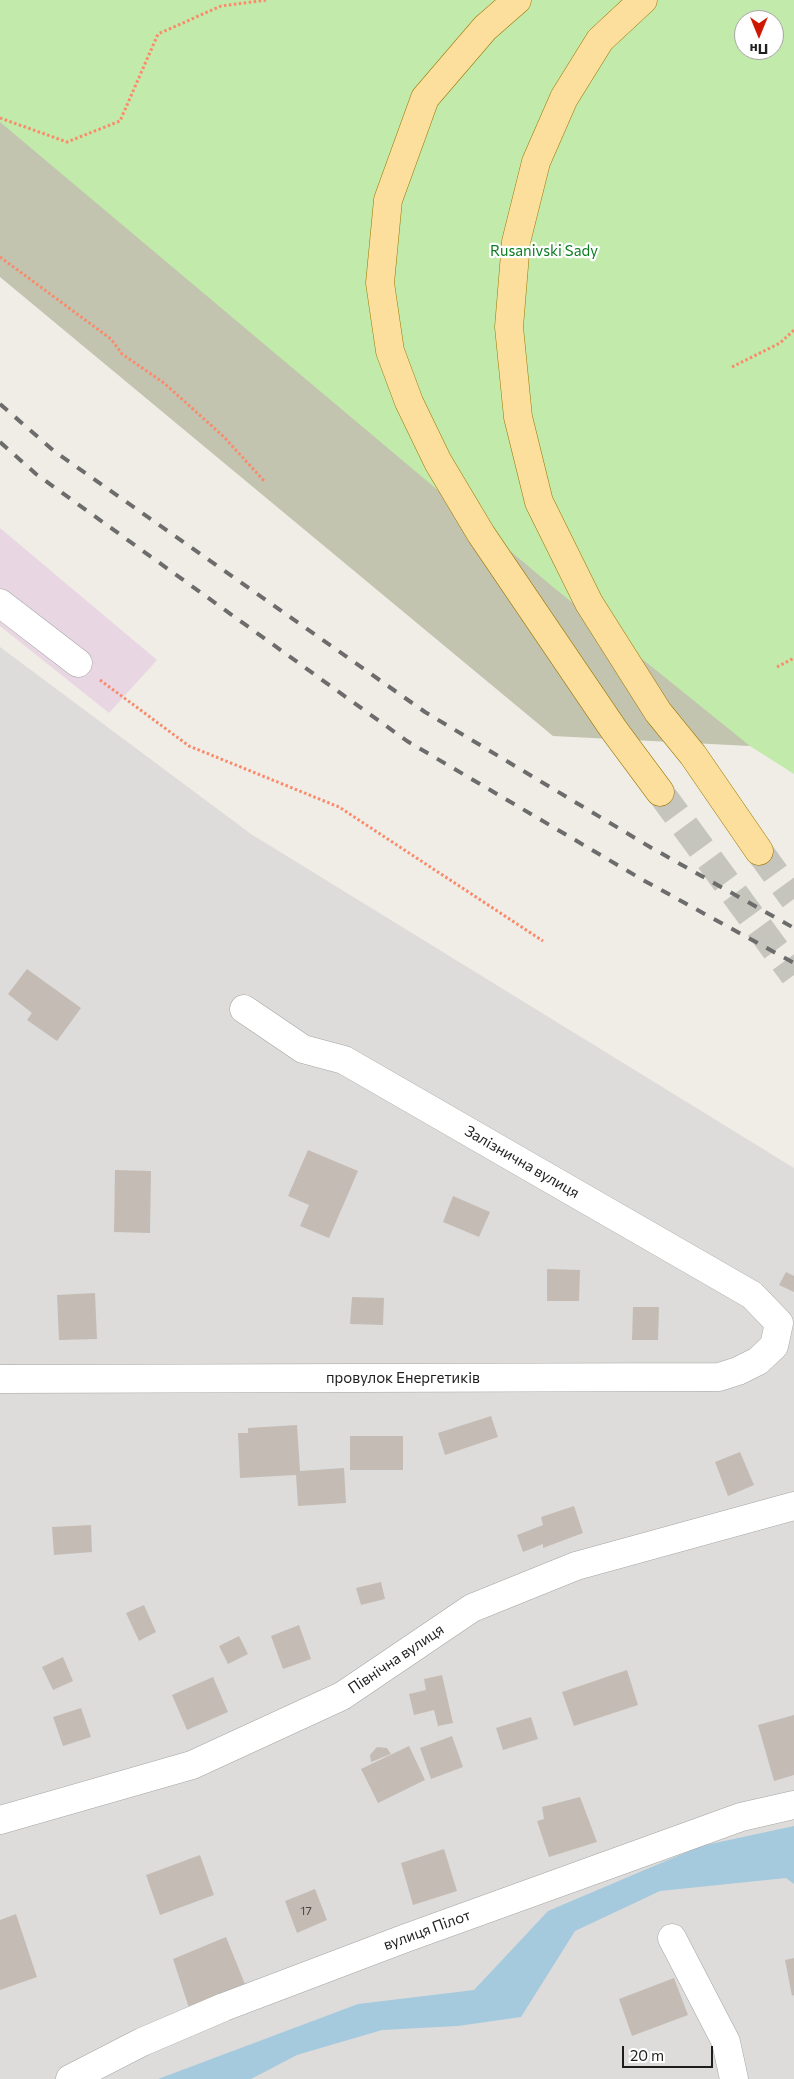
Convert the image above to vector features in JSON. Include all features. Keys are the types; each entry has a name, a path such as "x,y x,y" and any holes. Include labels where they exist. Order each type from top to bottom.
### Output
{"main road":[{"path":"516,0 485,28 426,98 388,200 380,283 390,351 409,402 438,462 481,534 614,730 660,792"},
{"path":"643,0 600,40 564,98 536,162 516,242 509,327 518,418 539,502 589,603 658,712 693,756 759,851"}],"street":[{"path":"0,603 78,664"},
{"name":"Залізнична вулиця","path":"244,1008 303,1049 344,1060 752,1294 787,1323"},
{"name":"провулок Енергетиків","path":"0,1379 719,1377 758,1361 774,1346 787,1323"},
{"name":"Північна вулиця","path":"0,1820 192,1765 342,1696 472,1608 576,1566 794,1506"},
{"name":"вулиця Пілот","path":"70,2079 151,2038 224,2007 324,1969 741,1817 794,1805"},
{"path":"672,1938 726,2042 734,2079"}],"path":[{"path":"0,118 67,142 120,121 158,34 221,6 267,0"},
{"path":"0,257 112,339 122,354 164,383 224,437 265,482"},
{"path":"732,367 780,343 794,330"},
{"path":"778,667 794,658"},
{"path":"78,664 188,746 339,807 543,941"}],"shaded area":[{"name":"Rusanivski Sady","path":"794,0 784,48 784,10 734,10 734,60 781,60 660,642 750,746 553,736 0,277 0,80"},
{"path":"0,528 157,660 109,713 0,626"},
{"path":"0,647 251,834 794,1168 794,2079 0,2079"}],"green space":[{"name":"Rusanivski Sady","path":"0,0 794,0 794,774 750,746 553,587 0,122"}],"water":[{"path":"794,1826 794,1884 786,1878 660,1891 575,1931 521,2017 458,2026 382,2030 297,2055 251,2079 158,2079 358,2004 474,1990 548,1911 701,1846"}],"building":[{"path":"27,969 81,1008 57,1041 27,1020 32,1013 8,994"},
{"path":"308,1150 358,1171 329,1238 300,1226 309,1205 288,1196"},
{"path":"115,1170 151,1171 150,1233 114,1232"},
{"path":"453,1196 490,1212 479,1237 443,1222"},
{"path":"547,1269 580,1270 579,1301 547,1301"},
{"path":"786,1272 794,1276 794,1292 779,1285"},
{"path":"95,1293 97,1339 59,1340 57,1295"},
{"path":"352,1297 384,1298 383,1325 350,1324"},
{"path":"633,1307 659,1307 658,1340 632,1340"},
{"path":"491,1416 498,1437 445,1455 438,1433"},
{"path":"297,1425 300,1471 344,1468 346,1503 298,1506 296,1475 240,1478 238,1433 248,1433 248,1428"},
{"path":"350,1436 403,1436 403,1470 350,1470"},
{"path":"740,1452 754,1485 728,1496 715,1462"},
{"path":"574,1506 583,1533 543,1548 543,1544 523,1552 517,1535 543,1525 541,1517"},
{"path":"91,1525 92,1552 54,1555 52,1527"},
{"path":"381,1582 385,1599 361,1605 356,1588"},
{"path":"144,1605 156,1632 139,1641 126,1613"},
{"path":"299,1625 311,1659 283,1669 271,1636"},
{"path":"239,1636 248,1654 228,1664 219,1646"},
{"path":"63,1657 73,1681 53,1690 42,1667"},
{"path":"627,1670 638,1705 574,1726 562,1692"},
{"path":"442,1675 453,1723 438,1726 434,1710 414,1715 409,1694 426,1690 424,1679"},
{"path":"213,1677 228,1712 187,1730 172,1695"},
{"path":"81,1708 91,1737 63,1746 53,1717"},
{"path":"794,1715 794,1775 774,1781 758,1725"},
{"path":"531,1717 538,1739 503,1750 496,1728"},
{"path":"452,1736 463,1767 431,1779 420,1748"},
{"path":"409,1746 425,1780 378,1803 361,1769"},
{"path":"377,1747 387,1748 391,1754 371,1762 370,1755"},
{"path":"580,1797 597,1842 549,1857 537,1821 544,1819 542,1807"},
{"path":"444,1849 457,1891 413,1905 401,1863"},
{"path":"200,1855 214,1895 160,1915 146,1875"},
{"path":"315,1889 327,1920 297,1933 285,1901"},
{"path":"16,1914 37,1977 0,1990 0,1920"},
{"path":"226,1937 247,1989 189,2008 173,1959"},
{"path":"794,1958 794,1995 792,1996 785,1960"},
{"path":"674,1978 688,2015 632,2036 619,1999"}],"tunnel":[{"path":"660,792 794,975"},
{"path":"759,851 794,899"}],"railway":[{"path":"0,404 54,451 425,712 650,847 794,928"},
{"path":"0,442 36,474 407,741 643,880 794,963"}]}
